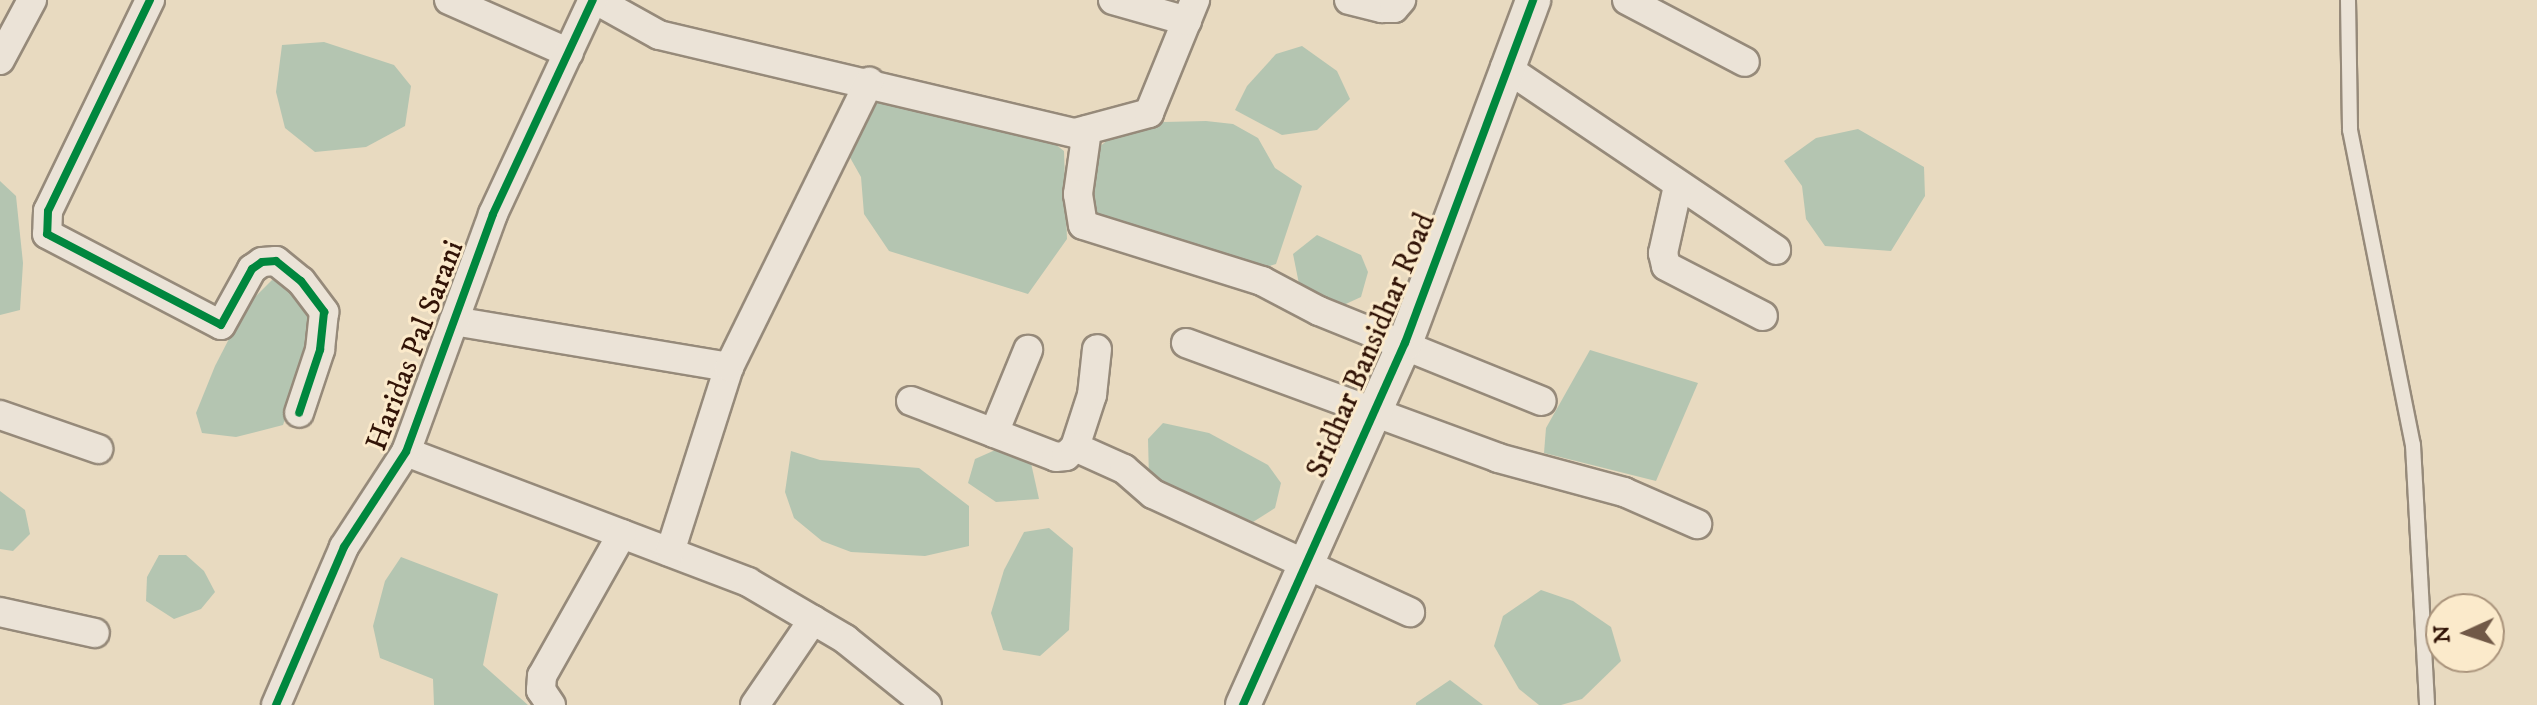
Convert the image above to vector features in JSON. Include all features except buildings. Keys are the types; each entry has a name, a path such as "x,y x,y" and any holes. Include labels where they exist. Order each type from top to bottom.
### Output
{"street":[{"path":"0,60 32,0"},
{"path":"150,0 48,211 47,234 221,325 252,269 262,262 276,261 301,281 324,312 320,350 299,413"},
{"path":"449,0 569,53"},
{"path":"595,0 659,35 869,82 1075,133 1149,113 1191,10 1113,0"},
{"name":"Haridas Pal Sarani","path":"276,705 344,547 406,452 493,214 595,0"},
{"path":"1349,0 1382,8 1394,8 1401,0"},
{"name":"Sridhar Bansidhar Road","path":"1243,705 1405,343 1505,67 1533,0"},
{"path":"1627,0 1745,62"},
{"path":"1505,67 1776,250"},
{"path":"670,552 729,367 869,82"},
{"path":"1087,130 1078,194 1083,225 1262,281 1319,311 1405,343 1542,401"},
{"path":"1678,186 1663,253 1666,266 1763,316"},
{"path":"454,321 729,367"},
{"path":"1186,343 1498,458 1624,492 1697,524"},
{"path":"911,401 1056,457 1075,447 1092,395 1097,349"},
{"path":"994,433 1028,350"},
{"path":"0,415 98,449"},
{"path":"1075,447 1124,469 1153,494 1304,566 1410,612"},
{"path":"406,452 748,582 813,620 918,702"},
{"path":"551,705 541,690 542,676 622,534"},
{"path":"0,612 95,633"},
{"path":"755,705 813,620"}],"lane":[{"path":"2348,0 2353,145 2413,445 2427,705"}],"shaded area":[{"path":"324,42 394,65 411,86 405,126 366,147 315,152 285,128 276,92 282,45"},
{"path":"1302,46 1337,71 1350,99 1317,130 1282,135 1235,110 1247,86 1276,54"},
{"path":"875,96 1042,134 1064,151 1067,239 1028,294 889,251 864,214 861,177 848,154"},
{"path":"1164,122 1233,124 1258,138 1275,168 1302,186 1276,264 1248,272 1099,222 1088,198 1098,148 1116,133"},
{"path":"1858,129 1924,167 1925,196 1891,251 1825,246 1806,219 1802,186 1784,161 1816,138"},
{"path":"0,181 16,196 23,263 20,310 0,315"},
{"path":"1317,235 1361,255 1368,272 1361,297 1337,308 1300,289 1293,254"},
{"path":"272,280 294,286 312,321 306,360 283,425 236,437 202,433 196,413 215,366 246,306"},
{"path":"1590,350 1698,383 1656,481 1544,453 1546,428"},
{"path":"1163,423 1209,433 1268,465 1281,483 1275,508 1253,522 1149,479 1148,439"},
{"path":"1002,447 1029,454 1039,499 996,502 968,483 975,459"},
{"path":"791,451 820,460 919,468 969,506 969,546 925,556 851,552 822,541 794,518 785,492"},
{"path":"0,491 25,510 30,534 13,551 0,549"},
{"path":"1049,528 1073,548 1069,630 1040,656 1003,650 991,613 1004,570 1024,532"},
{"path":"159,555 186,555 204,571 215,592 201,609 174,619 146,601 147,577"},
{"path":"401,557 498,594 483,665 528,705 434,705 433,679 380,658 373,626 385,581"},
{"path":"1541,590 1573,601 1611,627 1621,661 1582,699 1561,705 1539,705 1519,689 1494,646 1503,616"},
{"path":"1450,680 1483,705 1416,705 1416,703"}],"cycle path":[{"path":"150,0 48,211 47,234 221,325 252,269 262,262 276,261 301,281 324,312 320,350 299,413"},
{"path":"276,705 344,547 406,452 493,214 593,0"},
{"path":"1243,705 1405,343 1533,0"}]}
